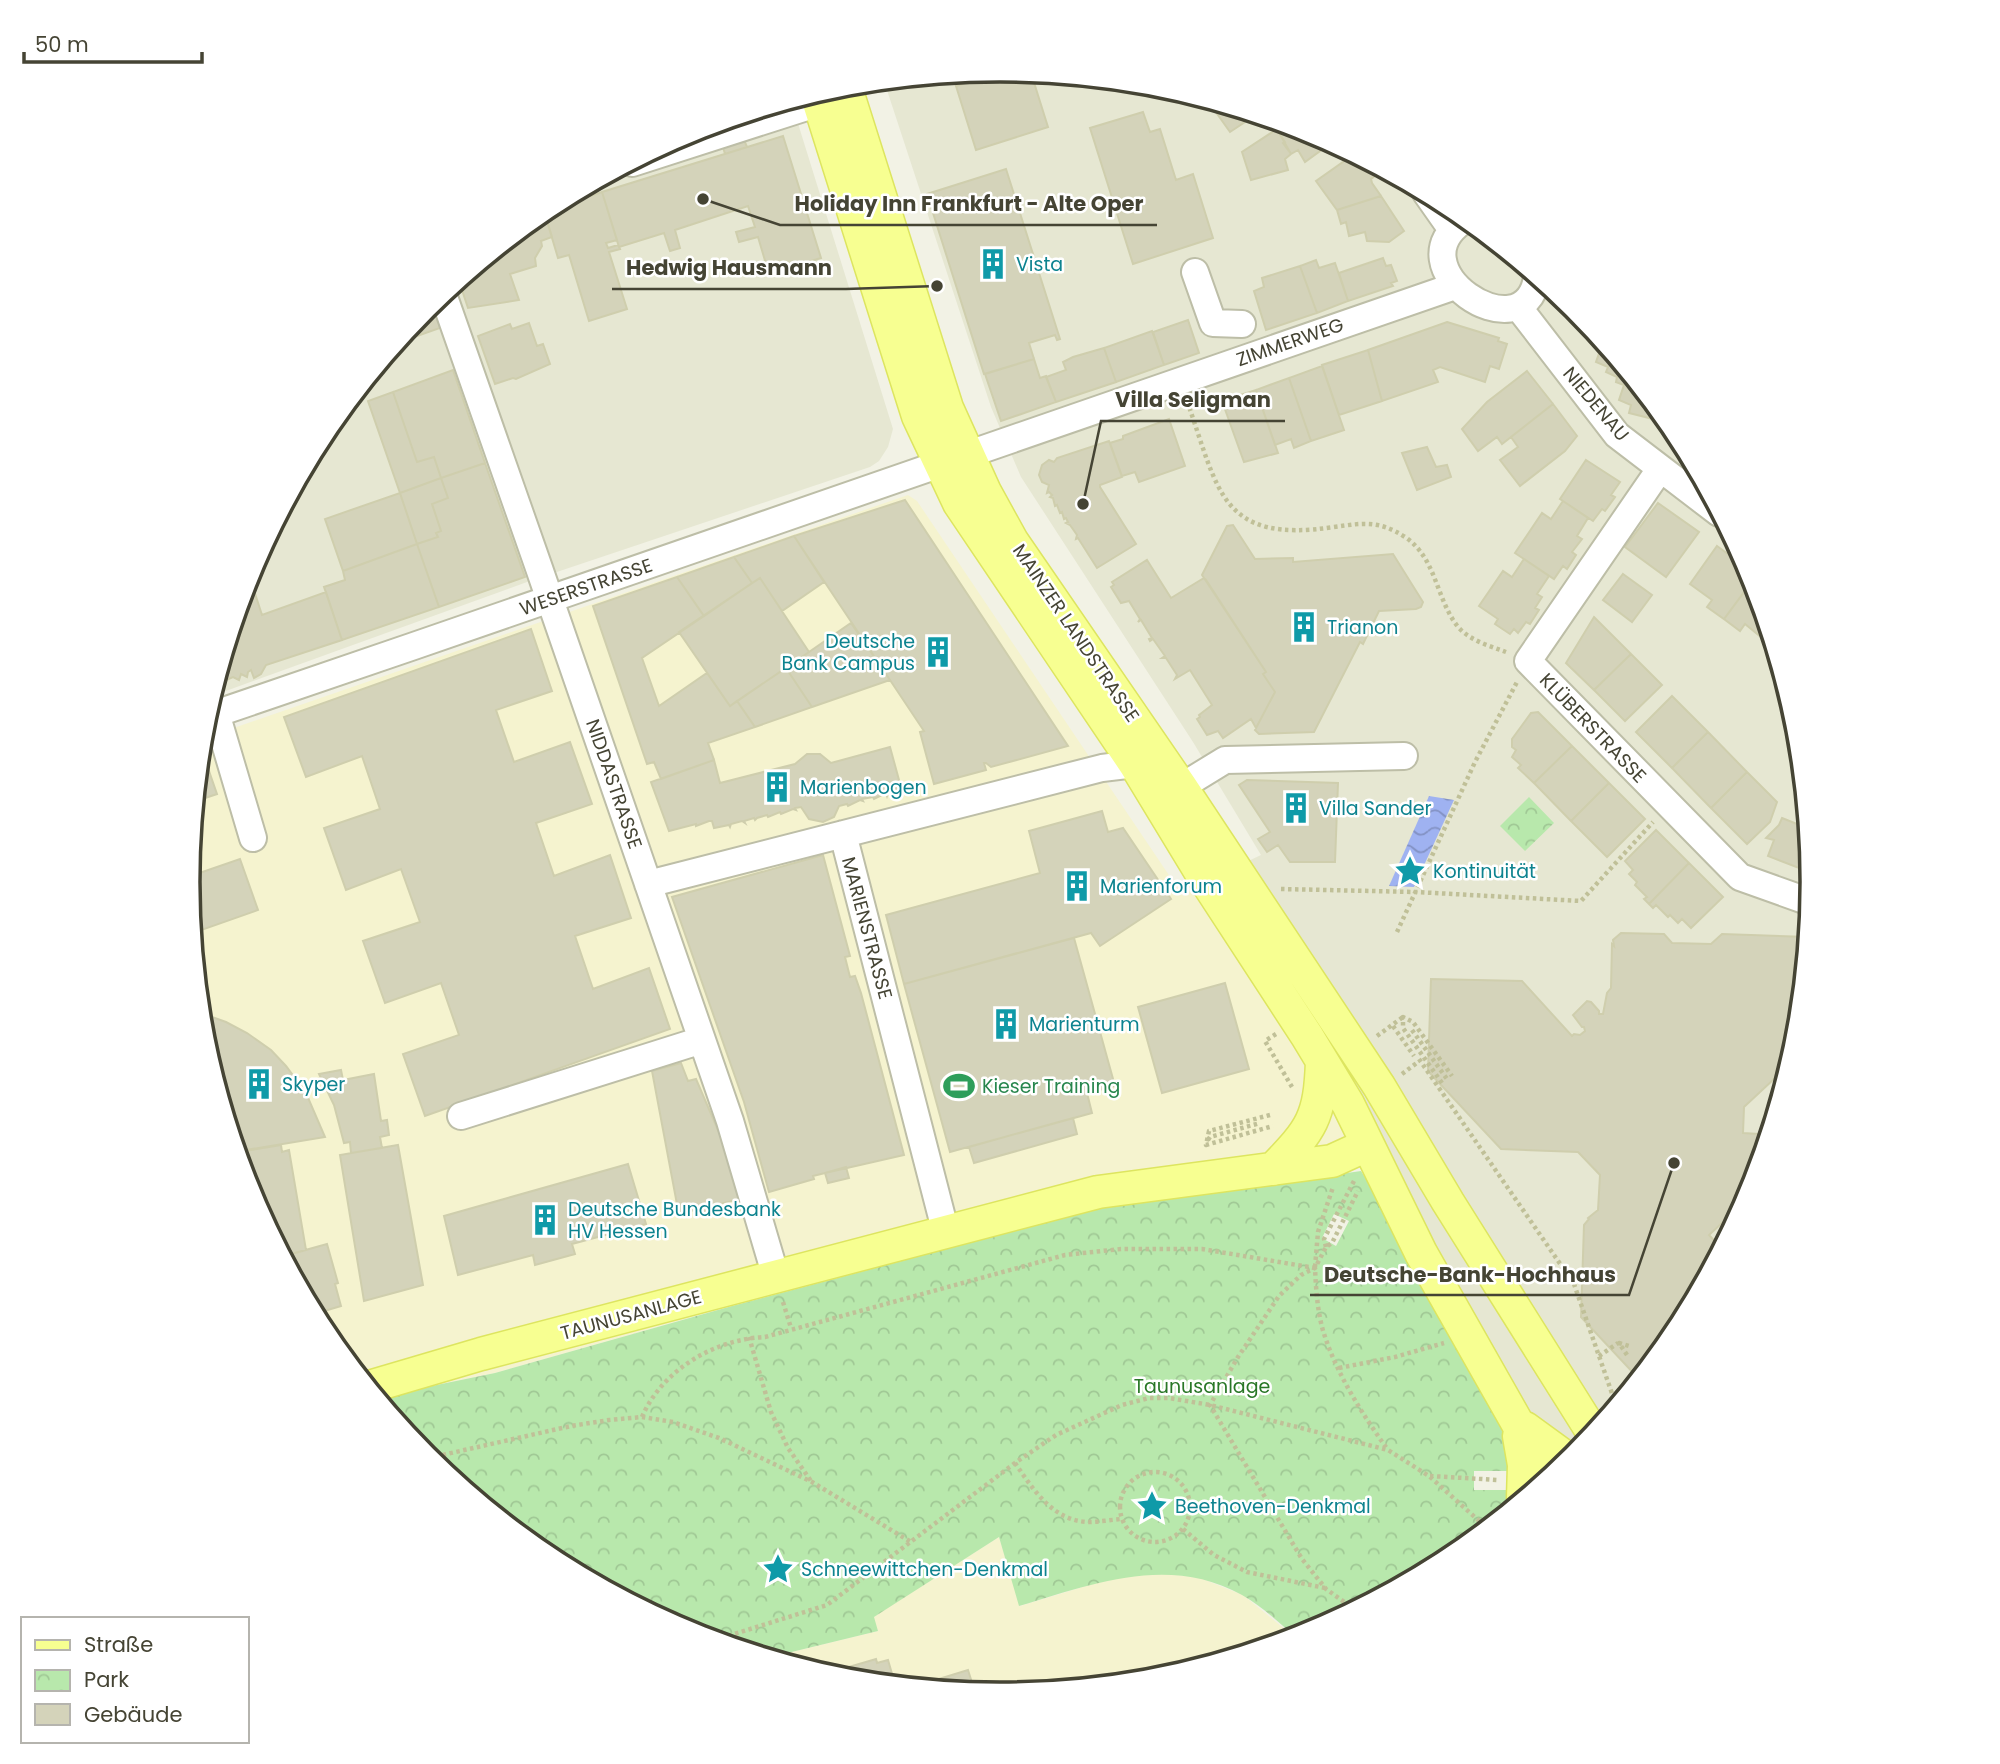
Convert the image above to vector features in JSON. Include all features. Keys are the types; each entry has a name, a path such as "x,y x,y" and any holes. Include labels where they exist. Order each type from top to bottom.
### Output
{"main road":[{"name":"MAINZER LANDSTRASSE","path":"849,97 940,387 959,503 1135,764 1206,881 1307,1036 1348,1104 1367,1145"},
{"name":"MAINZER LANDSTRASSE","path":"820,104 918,416 953,458 1012,541 1181,787 1379,1086 1448,1202"},
{"path":"1273,1169 1301,1141 1312,1121 1321,1099 1322,1061"},
{"path":"1367,1145 1378,1124 1379,1086"},
{"path":"1367,1145 1448,1202 1588,1423"},
{"path":"1367,1145 1466,1337 1543,1469"},
{"name":"TAUNUSANLAGE","path":"379,1384 481,1354 1098,1192 1332,1161 1367,1145"},
{"path":"1516,1421 1560,1453"},
{"path":"1516,1421 1524,1465 1523,1486"}],"street":[{"path":"1457,226 1444,244 1443,257 1446,271 1455,286 1464,294 1504,309 1519,308 1536,289"},
{"path":"1195,272 1213,323 1242,324"},
{"name":"ZIMMERWEG","path":"953,458 1455,286"},
{"name":"NIDDASTRASSE","path":"447,305 702,1040 748,1178 776,1277"},
{"name":"NIEDENAU","path":"1519,308 1617,435 1703,501"},
{"name":"WESERSTRASSE","path":"219,712 551,600 953,458"},
{"name":"KLÜBERSTRASSE","path":"1660,469 1528,661 1740,877 1799,898"},
{"path":"216,728 253,838"},
{"path":"1181,787 1225,761 1404,756"},
{"name":"MARIENSTRASSE","path":"946,1233 843,834 1102,768 1135,764"},
{"path":"648,884 843,834"},
{"path":"461,1116 702,1040"}],"path":[{"path":"1179,381 1214,480 1229,506 1245,519 1269,528 1294,531 1358,523 1383,525 1406,538 1425,559 1451,616 1460,629 1471,638 1528,661 1475,762 1397,932"},
{"path":"1278,889 1416,892 1581,901 1668,805"},
{"path":"1403,1017 1413,1021 1447,1079 1404,1028 1403,1017"},
{"path":"1387,1030 1393,1026 1417,1058 1574,1284 1613,1395"},
{"path":"1412,1030 1447,1079"},
{"path":"1277,1034 1265,1041 1292,1087"},
{"path":"1409,1060 1412,1066"},
{"path":"1207,1152 1209,1131 1270,1115"},
{"path":"1206,1145 1210,1137 1260,1123"},
{"path":"1206,1145 1273,1126"},
{"path":"1326,1247 1324,1240 1356,1177"},
{"path":"1334,1185 1318,1232 1315,1268 1318,1307 1323,1329 1339,1368 1361,1412 1388,1450"},
{"path":"1209,1405 1279,1296 1301,1275 1315,1268 1326,1247 1332,1243 1358,1191"},
{"path":"642,1417 659,1388 675,1373 706,1353 730,1342 765,1337 1076,1254 1121,1249 1202,1249 1315,1268"},
{"path":"1339,1368 1395,1357 1466,1337"},
{"path":"750,1338 771,1412 788,1448 812,1482"},
{"path":"1599,1356 1619,1343 1629,1346"},
{"path":"1619,1343 1627,1355"},
{"path":"732,1635 827,1605 1056,1435 1122,1405 1149,1398 1169,1398 1209,1405 1388,1450 1429,1476 1480,1521"},
{"path":"1209,1405 1302,1559 1326,1589 1345,1603"},
{"path":"442,1455 570,1426 642,1417 695,1428 745,1449 812,1482 911,1542"},
{"path":"1015,1463 1036,1494 1058,1511 1089,1522 1121,1519"},
{"path":"1153,1471 1170,1474 1186,1488 1190,1500 1190,1514 1183,1529 1170,1539 1158,1542 1141,1539 1132,1534 1121,1519 1121,1494 1130,1481 1140,1474 1153,1471"},
{"path":"1429,1476 1482,1479"},
{"path":"1183,1529 1213,1555 1247,1572 1326,1589"}],"shaded area":[{"path":"1000,82 1104,89 1207,110 1257,125 1354,165 1400,189 1444,217 1487,248 1566,316 1634,395 1693,482 1739,576 1772,675 1784,726 1793,778 1800,882 1793,986 1772,1089 1757,1139 1717,1236 1693,1282 1634,1369 1566,1448 1546,1466 1206,881 1261,855 1193,742 1021,477 991,407 887,91"},
{"path":"794,110 893,429 888,447 879,461 870,467 527,582 224,692 243,625 261,576 307,482 366,395 434,316 513,248 600,189 694,143"},
{"path":"908,495 917,501 1183,896 1206,881 1367,1145 1090,1178 732,1306 495,1373 387,1395 335,1326 307,1282 283,1236 261,1188 228,1089 207,986 200,882 207,778 214,735"},
{"path":"999,1537 1020,1606 1109,1579 1144,1574 1173,1574 1200,1578 1243,1595 1285,1629 1207,1654 1156,1666 1052,1680 1000,1682 896,1675 789,1653 878,1631 873,1617"}],"green space":[{"path":"1529,797 1554,823 1525,851 1500,826"},
{"name":"Taunusanlage","path":"1361,1171 1467,1337 1516,1421 1522,1487 1444,1547 1400,1575 1354,1599 1286,1628 1242,1595 1214,1583 1187,1576 1159,1575 1102,1582 1019,1606 999,1537 874,1617 878,1631 789,1653 694,1621 600,1575 556,1547 513,1516 434,1448 387,1395 495,1373 732,1306 1101,1208","holes":["1334,1214 1349,1221 1336,1246 1322,1238","1474,1471 1507,1471 1507,1490 1474,1490"]}],"water":[{"path":"1429,796 1454,800 1414,887 1389,886"}],"building":[{"path":"1000,82 1034,83 1048,127 976,150 956,86"},
{"path":"1143,112 1150,132 1160,129 1176,180 1193,174 1213,238 1133,264 1090,128"},
{"path":"1216,113 1246,122 1230,132"},
{"path":"1274,131 1279,133 1291,154 1285,159 1288,170 1251,180 1242,152"},
{"path":"1279,133 1321,150 1305,162 1298,150 1291,154 1283,143 1285,142"},
{"path":"783,136 821,258 769,274 758,237 739,242 736,232 755,227 748,206 675,230 680,248 670,251 664,233 619,247 602,192"},
{"path":"744,140 747,147 725,154 723,147"},
{"path":"1345,161 1375,176 1371,179 1372,183 1381,196 1337,210 1316,181"},
{"name":"Vista","path":"1006,169 1060,339 1057,340 1055,335 1029,343 1034,359 984,374 927,194"},
{"path":"602,192 617,240 606,243 608,248 618,245 620,249 609,252 627,309 589,321 569,255 558,258 548,223 588,197"},
{"path":"1381,196 1404,231 1389,242 1367,241 1365,232 1349,236 1346,222 1341,224 1337,210"},
{"path":"548,223 552,237 541,241 542,246 535,258 536,266 510,274 519,300 468,308 462,291"},
{"path":"1383,258 1386,266 1391,265 1397,281 1391,283 1393,286 1348,301 1339,273"},
{"path":"1316,260 1319,268 1335,263 1348,301 1317,313 1300,266"},
{"path":"1300,266 1317,313 1266,330 1254,291 1264,287 1262,278"},
{"path":"436,314 440,328 416,337"},
{"path":"1188,320 1199,353 1164,365 1153,332"},
{"path":"1447,322 1499,338 1498,341 1507,344 1499,369 1490,366 1485,382 1440,367 1433,370 1438,382 1382,401 1368,350"},
{"path":"529,323 537,346 543,344 550,364 516,379 495,384 478,336 510,324 512,329"},
{"path":"1152,331 1164,365 1116,382 1104,348"},
{"path":"1104,348 1116,382 1056,402 1046,377 1066,370 1063,362 1073,357"},
{"path":"1368,350 1382,401 1339,415 1322,365"},
{"path":"1599,353 1651,418 1629,413 1631,405 1619,400 1624,385 1616,382 1617,377 1606,372 1608,367 1596,362"},
{"path":"1034,359 1040,378 1046,376 1056,402 1001,421 985,374"},
{"path":"1322,366 1344,430 1311,441 1289,378"},
{"path":"453,370 485,463 441,478 434,457 417,462 393,392"},
{"path":"1527,371 1553,404 1502,444 1497,437 1478,451 1462,429 1487,402"},
{"path":"1289,378 1311,441 1294,448 1291,439 1275,445 1256,390"},
{"path":"1256,390 1278,453 1244,462 1222,401"},
{"path":"393,392 417,462 434,457 441,478 400,493 368,401"},
{"path":"1553,404 1577,436 1565,451 1520,486 1500,460 1518,447 1511,437"},
{"path":"1169,419 1185,466 1139,482 1135,472 1122,476 1110,443"},
{"path":"1109,441 1122,477 1100,487 1136,544 1097,568 1078,538 1076,539 1077,535 1066,523 1068,522 1062,512 1055,506 1053,498 1050,497 1052,495 1047,493 1049,485 1042,482 1039,475 1042,465 1049,460 1054,462 1057,458"},
{"path":"1427,447 1436,467 1447,465 1451,477 1417,490 1402,453"},
{"path":"1586,460 1620,482 1611,495 1615,497 1593,521 1560,499"},
{"path":"485,463 525,577 439,607 417,544 438,537 436,533 441,531 432,504 448,498 441,478"},
{"path":"441,478 448,498 432,504 441,531 436,533 438,537 417,544 400,493"},
{"path":"400,493 417,544 343,571 325,519"},
{"name":"Deutsche Bank Campus","path":"905,500 1068,746 991,767 984,763 986,770 934,784 920,732 924,731 794,536"},
{"path":"1563,501 1588,518 1577,536 1582,539 1572,552 1576,555 1567,569 1563,566 1554,579 1515,553 1542,513 1551,519"},
{"path":"1658,503 1699,532 1666,577 1625,547"},
{"name":"Trianon","path":"1233,525 1255,559 1293,558 1293,562 1393,554 1423,602 1421,607 1416,609 1379,611 1314,732 1259,734 1255,730 1275,692 1263,674 1266,672 1202,575 1227,526"},
{"path":"794,536 824,582 782,611 760,578 752,583 734,557"},
{"path":"417,544 439,607 342,640 324,587 345,580 343,571"},
{"path":"1717,546 1729,555 1745,591 1724,619 1707,607 1712,600 1690,584"},
{"path":"734,557 752,583 704,616 677,577"},
{"path":"1524,559 1549,576 1537,594 1542,597 1535,608 1539,610 1530,624 1526,622 1518,633 1514,629 1510,634 1495,624 1498,619 1479,606 1503,571 1512,577"},
{"path":"1147,560 1171,598 1204,578 1266,672 1263,674 1275,692 1256,728 1251,719 1223,738 1218,731 1207,735 1197,719 1212,705 1190,670 1175,679 1177,675 1166,658 1162,658 1165,656 1153,639 1150,641 1152,638 1141,620 1138,622 1140,619 1129,601 1121,603 1111,587 1114,585 1112,582"},
{"path":"1623,574 1652,595 1632,622 1603,600"},
{"path":"677,577 704,616 642,658 659,706 707,673 730,706 737,701 755,727 708,743 714,760 661,779 654,762 647,764 593,606"},
{"path":"760,578 809,652 730,706 679,632"},
{"path":"1745,591 1761,637 1745,624 1740,631 1724,619"},
{"path":"326,592 342,640 266,665 261,674 254,678 251,670 247,677 241,674 239,680 233,677 227,680 255,593 262,615"},
{"path":"1594,617 1631,654 1594,690 1566,663"},
{"path":"851,623 890,680 812,707 786,668"},
{"path":"531,629 552,691 496,710 514,762 570,742 592,804 536,823 554,876 610,855 631,918 575,936 593,989 649,968 670,1029 425,1116 403,1054 459,1035 441,983 385,1003 363,941 420,922 401,869 346,890 324,828 380,809 362,756 306,777 284,717"},
{"path":"1631,654 1662,685 1625,721 1594,690"},
{"path":"786,668 812,707 755,727 737,701"},
{"path":"1672,696 1708,732 1672,768 1636,732"},
{"path":"1538,712 1572,746 1534,783 1518,768 1521,765 1512,757 1516,750 1512,747 1512,739 1531,713"},
{"path":"1708,732 1747,772 1711,808 1672,768"},
{"path":"1572,746 1609,783 1571,821 1534,783"},
{"name":"Marienbogen","path":"890,747 902,791 839,806 834,817 823,822 809,819 801,807 781,814 767,815 755,820 754,818 744,821 745,823 742,821 731,824 730,827 714,828 712,821 709,821 669,831 651,782 714,760 720,783 795,764 807,754 820,754 831,763"},
{"path":"208,769 217,794 205,798"},
{"path":"1747,772 1777,802 1770,822 1747,844 1711,808"},
{"name":"Villa Sander","path":"1247,780 1338,783 1335,862 1290,862 1278,845 1267,852 1258,839 1270,832 1239,785"},
{"path":"1609,783 1645,819 1607,857 1571,821"},
{"name":"Marienforum","path":"1102,811 1108,832 1123,828 1171,899 1100,946 1091,933 904,984 886,915 1040,873 1029,831"},
{"path":"1782,818 1797,824 1799,868 1768,856 1774,840 1766,838"},
{"path":"1656,830 1689,863 1649,904 1644,899 1647,897 1635,885 1637,882 1629,874 1633,870 1625,861"},
{"path":"823,855 850,956 845,957 850,977 855,976 861,993 904,1155 813,1176 814,1179 769,1192 744,1102 672,897"},
{"path":"240,859 258,910 202,930 200,873"},
{"path":"1689,863 1723,897 1691,928 1682,919 1678,923 1656,905 1653,908 1649,904"},
{"path":"1621,933 1664,934 1672,943 1711,944 1722,934 1798,937 1793,986 1774,1079 1744,1107 1743,1133 1759,1134 1739,1188 1723,1223 1709,1235 1714,1241 1693,1282 1632,1372 1581,1317 1584,1225 1598,1210 1600,1175 1578,1152 1501,1149 1428,1071 1431,979 1522,981 1572,1036 1580,1035 1585,1031 1584,1027 1573,1015 1587,1001 1591,1002 1599,1014 1603,1014 1607,993 1611,988 1613,940"},
{"name":"Marienturm","path":"1074,938 1115,1086 1087,1093 1092,1113 950,1152 904,984"},
{"path":"1225,983 1249,1069 1162,1093 1138,1007"},
{"name":"Skyper","path":"212,1017 247,1033 271,1050 306,1093 325,1137 247,1150 228,1089"},
{"name":"Deutsche Bundesbank HV Hessen","path":"681,1063 688,1081 696,1079 724,1144 739,1199 720,1204 716,1212 709,1215 702,1214 697,1209 679,1215 652,1071"},
{"path":"341,1070 343,1080 374,1074 381,1121 387,1120 389,1135 380,1137 382,1148 351,1153 350,1142 344,1143 334,1105 319,1074"},
{"path":"1073,1118 1077,1134 974,1163 969,1147"},
{"path":"281,1145 282,1152 289,1150 306,1250 292,1254 261,1188 247,1151"},
{"path":"398,1145 423,1285 364,1301 340,1155"},
{"name":"Deutsche Bundesbank HV Hessen","path":"628,1164 646,1224 572,1244 575,1254 535,1265 533,1255 458,1275 444,1216"},
{"path":"846,1167 849,1178 828,1183 825,1173"},
{"path":"327,1244 338,1283 335,1284 341,1306 325,1311 292,1254"},
{"path":"876,1659 877,1663 888,1660 892,1674 849,1667"},
{"path":"968,1670 971,1681 948,1680 938,1679"}],"place":[{"name":"Holiday Inn Frankfurt - Alte Oper","path":"703,199"},
{"name":"Vista","path":"993,264"},
{"name":"Hedwig Hausmann","path":"937,286"},
{"name":"Villa Seligman","path":"1083,504"},
{"name":"Trianon","path":"1304,627"},
{"name":"Deutsche Bank Campus","path":"938,652"},
{"name":"Marienbogen","path":"777,787"},
{"name":"Villa Sander","path":"1296,808"},
{"name":"Kontinuität","path":"1410,871"},
{"name":"Marienforum","path":"1077,886"},
{"name":"Marienturm","path":"1006,1024"},
{"name":"Skyper","path":"259,1084"},
{"name":"Kieser Training","path":"959,1086"},
{"name":"Deutsche-Bank-Hochhaus","path":"1674,1163"},
{"name":"Deutsche Bundesbank HV Hessen","path":"545,1220"},
{"name":"Beethoven-Denkmal","path":"1152,1506"},
{"name":"Schneewittchen-Denkmal","path":"778,1569"}]}
